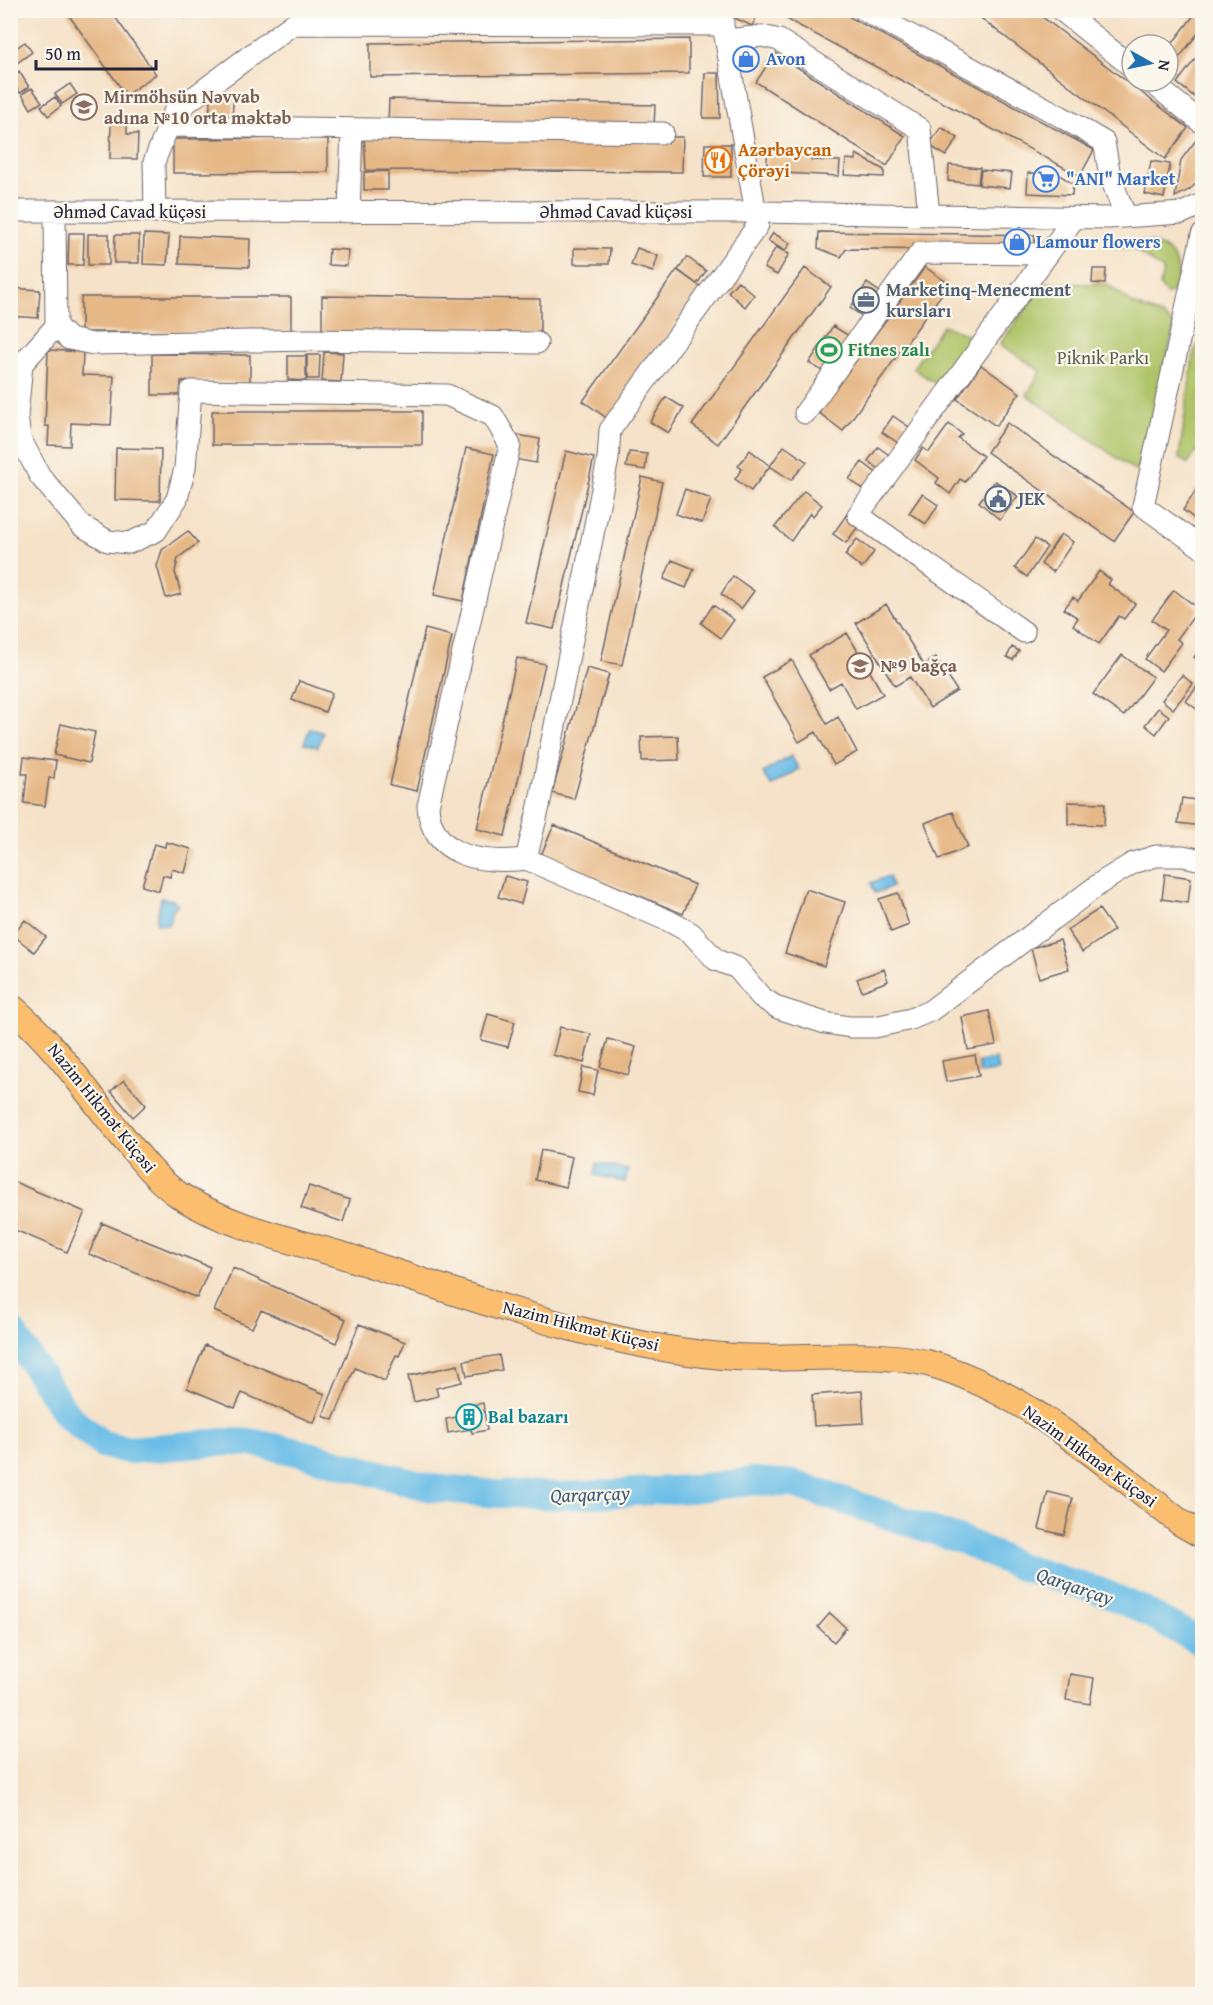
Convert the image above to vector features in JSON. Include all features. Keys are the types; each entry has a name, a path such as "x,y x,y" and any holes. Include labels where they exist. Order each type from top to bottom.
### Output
{"main road":[{"name":"Nazim Hikmət Küçəsi","path":"10,1006 38,1029 147,1167 179,1194 233,1221 537,1318 620,1340 755,1360 881,1358 919,1361 943,1368 1033,1413 1181,1523 1203,1535"}],"street":[{"path":"155,212 154,162 174,112 312,10"},
{"path":"864,10 1104,142 1110,176 1123,210"},
{"path":"1060,10 1120,58"},
{"path":"295,24 724,25 779,40 921,129 929,214"},
{"path":"526,859 539,806 606,471 610,430 758,225 724,25"},
{"path":"1165,93 1203,123"},
{"path":"167,126 663,133"},
{"path":"349,212 352,129"},
{"name":"Əhməd Cavad küçəsi","path":"16,209 155,212 757,212 1153,217 1182,213 1203,204"},
{"path":"55,211 56,326 22,364 17,416 20,438 40,476 82,526 108,541 129,543 156,531 177,499 185,468 191,391 447,395 493,416 510,445 428,806 434,835 451,849 491,861 526,859 669,921 691,933 716,960 737,968 756,992 778,1008 801,1018 850,1027 893,1023 930,1011 1093,888 1133,863 1156,856 1183,856 1203,860"},
{"path":"1024,632 858,515 1046,254 1076,217"},
{"path":"1203,235 1143,506 1203,548"},
{"path":"805,413 920,254 1046,254"},
{"path":"56,326 69,339 93,344 310,340 537,343"}],"green space":[{"path":"1111,240 1140,241 1167,250 1178,269 1172,293 1166,294 1160,286 1163,270 1135,250 1111,246"},
{"name":"Piknik Parkı","path":"1044,283 1107,284 1133,304 1163,316 1174,325 1157,404 1137,472 1027,395 1041,371 1000,344"},
{"path":"943,325 977,339 942,388 913,368"},
{"path":"1202,339 1202,442 1188,464 1179,458 1194,351"}],"water":[{"path":"310,728 323,733 318,747 304,743"},
{"path":"791,756 799,769 772,786 763,773"},
{"path":"889,876 892,887 875,893 871,883"},
{"path":"161,898 173,900 178,905 173,910 168,925 158,924 156,921"},
{"path":"996,1059 998,1071 980,1074 978,1062"},
{"path":"597,1163 628,1170 625,1182 595,1175"}],"building":[{"path":"65,10 110,10 156,74 126,95"},
{"path":"180,10 197,10 185,18"},
{"path":"322,10 365,10 365,17 325,19"},
{"path":"737,10 760,10 752,26 735,18"},
{"path":"784,10 837,10 1094,150 1080,176 781,16"},
{"path":"989,10 1033,10 1120,76 1120,93 1142,93 1188,128 1165,159 982,19"},
{"path":"1198,10 1202,10 1202,28 1180,57 1180,33"},
{"path":"689,39 689,73 370,77 370,43"},
{"path":"25,42 32,52 17,63 10,52"},
{"path":"1202,50 1202,103 1180,85 1180,79"},
{"path":"775,53 905,136 887,166 756,82"},
{"path":"19,71 29,87 20,93 10,78"},
{"path":"705,73 719,73 720,118 703,118"},
{"path":"70,84 77,94 62,104 55,94"},
{"path":"32,88 42,102 31,109 22,94"},
{"path":"211,91 234,93 232,117 209,116"},
{"path":"55,97 61,106 48,116 41,106"},
{"path":"389,99 655,105 654,127 388,122"},
{"path":"111,121 127,122 127,134 138,134 137,159 110,159"},
{"path":"941,127 958,138 946,156 929,145"},
{"path":"1202,132 1202,178 1189,190 1175,197 1181,160"},
{"path":"364,136 683,137 682,172 366,170"},
{"path":"328,138 328,172 173,173 173,139"},
{"name":"Azərbaycan Çörəyi","path":"705,144 731,144 731,177 704,177"},
{"path":"768,148 812,151 811,160 840,161 839,176 766,172"},
{"path":"856,154 884,170 884,177 844,175 846,159 856,160"},
{"path":"1151,161 1170,164 1164,198 1145,194"},
{"path":"949,165 980,168 978,184 948,181"},
{"path":"981,170 1012,173 1010,188 979,185"},
{"path":"388,171 388,190 364,190 364,172"},
{"name":"\"ANI\" Market","path":"1028,173 1058,174 1073,184 1072,195 1027,193"},
{"path":"819,232 1035,235 1034,250 846,249 841,257 818,248"},
{"path":"69,233 84,233 83,265 68,265"},
{"path":"773,233 790,243 785,251 768,241"},
{"path":"88,234 109,234 109,265 88,265"},
{"path":"144,234 169,235 167,265 143,264"},
{"path":"115,235 139,235 139,263 114,263"},
{"path":"180,236 250,239 249,267 179,264"},
{"path":"776,247 789,254 777,275 764,268"},
{"path":"574,248 610,249 609,264 574,264"},
{"path":"637,248 658,256 653,272 631,265"},
{"path":"329,249 348,250 347,266 328,265"},
{"path":"687,257 706,271 697,284 678,270"},
{"path":"925,267 949,284 843,431 818,412"},
{"path":"805,268 831,287 718,444 692,425"},
{"path":"1093,269 1106,269 1105,284 1092,283"},
{"path":"677,270 702,288 608,419 583,401"},
{"path":"738,281 754,295 745,307 728,292"},
{"name":"Marketinq-Menecment kursları","path":"867,283 881,293 865,318 850,308"},
{"path":"10,288 40,290 38,318 10,316"},
{"path":"322,296 540,299 540,335 322,333"},
{"path":"81,297 291,297 291,332 81,332"},
{"name":"Fitnes zalı","path":"833,326 849,336 826,373 809,363"},
{"path":"48,350 83,352 82,375 114,376 111,425 71,423 70,446 48,445 49,426 45,426"},
{"path":"324,352 343,353 341,382 322,381"},
{"path":"152,354 250,355 250,382 181,381 181,395 152,395"},
{"path":"307,355 320,355 319,379 307,379"},
{"path":"288,356 306,356 306,381 288,380"},
{"path":"981,365 1020,393 996,426 957,399"},
{"path":"666,397 684,408 668,433 650,422"},
{"path":"212,411 422,411 422,445 212,445"},
{"path":"893,416 912,429 901,445 882,432"},
{"path":"1007,423 1134,512 1114,541 987,452"},
{"path":"949,424 962,434 958,438 983,456 965,482 960,479 950,494 936,483 939,478 915,460 923,448 929,452"},
{"path":"517,435 540,439 536,463 513,459"},
{"path":"784,446 807,462 791,480 770,466"},
{"path":"878,447 892,457 882,471 868,461"},
{"path":"116,448 161,449 160,501 115,500"},
{"path":"466,448 494,454 463,601 434,595"},
{"path":"750,450 770,466 751,491 735,479 742,469 738,466"},
{"path":"566,451 594,458 554,629 526,623"},
{"path":"629,452 647,454 645,470 626,467"},
{"path":"862,462 879,475 866,491 849,479"},
{"path":"642,477 662,482 622,665 601,661"},
{"name":"JEK","path":"995,481 1018,496 1000,520 979,502"},
{"path":"1202,481 1202,524 1183,510"},
{"path":"685,489 711,499 702,523 676,514"},
{"path":"804,491 822,505 813,516 810,513 791,541 775,527"},
{"path":"922,494 938,505 926,524 909,513"},
{"path":"847,514 860,524 846,543 833,534"},
{"path":"188,531 198,543 178,558 175,572 181,594 166,598 157,566 162,550"},
{"path":"1061,534 1073,542 1053,572 1041,564"},
{"path":"857,539 874,552 862,568 845,555"},
{"path":"1035,539 1047,547 1027,577 1015,568"},
{"path":"672,560 694,569 686,588 664,579"},
{"path":"1099,571 1111,580 1108,584 1135,604 1124,619 1119,616 1099,644 1073,625 1078,618 1064,609 1073,597 1078,601"},
{"path":"733,576 754,591 741,609 721,594"},
{"path":"1174,590 1199,609 1177,639 1182,643 1161,671 1145,659 1166,630 1152,620"},
{"path":"886,604 924,665 936,657 957,691 930,708 910,677 895,686 856,623"},
{"path":"713,605 734,620 721,638 701,623"},
{"path":"425,629 452,636 417,791 390,785"},
{"path":"847,633 883,694 856,709 841,682 829,689 809,655"},
{"path":"1012,647 1019,651 1013,660 1007,657"},
{"path":"1202,647 1202,663 1194,657"},
{"path":"1122,655 1153,677 1124,716 1093,694"},
{"path":"517,658 545,664 505,836 477,829"},
{"path":"792,660 827,724 838,717 857,752 834,765 816,732 799,742 762,677"},
{"path":"587,668 609,674 574,799 552,793"},
{"path":"1182,675 1193,684 1173,709 1162,700"},
{"path":"299,681 332,693 325,712 292,700"},
{"path":"1196,688 1202,693 1202,713 1186,701"},
{"path":"1158,708 1169,716 1156,734 1145,725"},
{"path":"61,724 95,732 89,763 54,755"},
{"path":"678,736 679,760 642,761 641,737"},
{"path":"24,757 56,761 54,778 49,778 45,806 24,803 27,774 22,774"},
{"path":"1182,798 1202,801 1202,826 1178,823"},
{"path":"1068,802 1105,803 1104,825 1068,824"},
{"path":"953,812 968,847 939,859 925,823"},
{"path":"554,825 695,885 683,914 541,855"},
{"path":"166,842 191,849 185,873 172,869 170,877 163,875 159,891 142,886 154,844 165,847"},
{"path":"1165,874 1191,878 1188,903 1162,899"},
{"path":"505,876 527,882 521,904 498,897"},
{"path":"806,889 845,902 824,966 785,953"},
{"path":"898,893 909,925 891,932 879,899"},
{"path":"1099,909 1114,930 1082,952 1067,930"},
{"path":"25,920 46,937 34,952 13,935"},
{"path":"1060,940 1069,969 1039,978 1031,948"},
{"path":"884,969 888,981 862,991 857,979"},
{"path":"989,1011 996,1045 968,1050 962,1017"},
{"path":"488,1014 515,1022 508,1047 481,1040"},
{"path":"560,1027 591,1034 584,1063 553,1055"},
{"path":"608,1039 636,1047 628,1075 600,1067"},
{"path":"975,1055 979,1076 946,1082 942,1061"},
{"path":"583,1067 598,1070 593,1095 578,1092"},
{"path":"124,1080 146,1105 133,1117 111,1091"},
{"path":"541,1150 572,1157 566,1187 535,1180"},
{"path":"10,1180 85,1212 67,1252 10,1228"},
{"path":"309,1186 350,1200 343,1222 301,1208"},
{"path":"102,1223 210,1267 197,1298 89,1254"},
{"path":"233,1268 346,1319 336,1343 261,1310 252,1328 214,1311"},
{"path":"359,1324 405,1342 399,1356 396,1355 385,1381 355,1368 333,1420 323,1416"},
{"path":"205,1345 325,1394 314,1423 242,1393 235,1408 187,1388"},
{"path":"499,1355 502,1370 467,1376 464,1361"},
{"path":"458,1365 462,1382 436,1388 438,1396 414,1402 408,1376"},
{"path":"862,1391 864,1423 814,1426 812,1395"},
{"name":"Bal bazarı","path":"483,1403 487,1430 472,1433 471,1429 448,1433 446,1419 462,1416 460,1407"},
{"path":"1048,1492 1073,1498 1064,1535 1039,1529"},
{"path":"830,1613 846,1628 834,1642 818,1627"},
{"path":"1070,1674 1094,1678 1090,1704 1066,1700"}],"waterway":[{"name":"Qarqarçay","path":"10,1329 67,1415 102,1444 129,1450 225,1442 255,1443 298,1452 431,1488 498,1494 562,1496 689,1489 754,1481 794,1484 964,1541 1018,1566 1102,1592 1139,1608 1202,1643"}],"place":[{"name":"Avon","path":"746,59"},
{"name":"Mirmöhsün Nəvvab adına №10 orta məktəb","path":"84,107"},
{"name":"Azərbaycan Çörəyi","path":"718,160"},
{"name":"\"ANI\" Market","path":"1046,179"},
{"name":"Lamour flowers","path":"1017,242"},
{"name":"Marketinq-Menecment kursları","path":"866,300"},
{"name":"Fitnes zalı","path":"829,350"},
{"name":"JEK","path":"998,499"},
{"name":"№9 bağça","path":"860,666"},
{"name":"Bal bazarı","path":"469,1417"}]}
